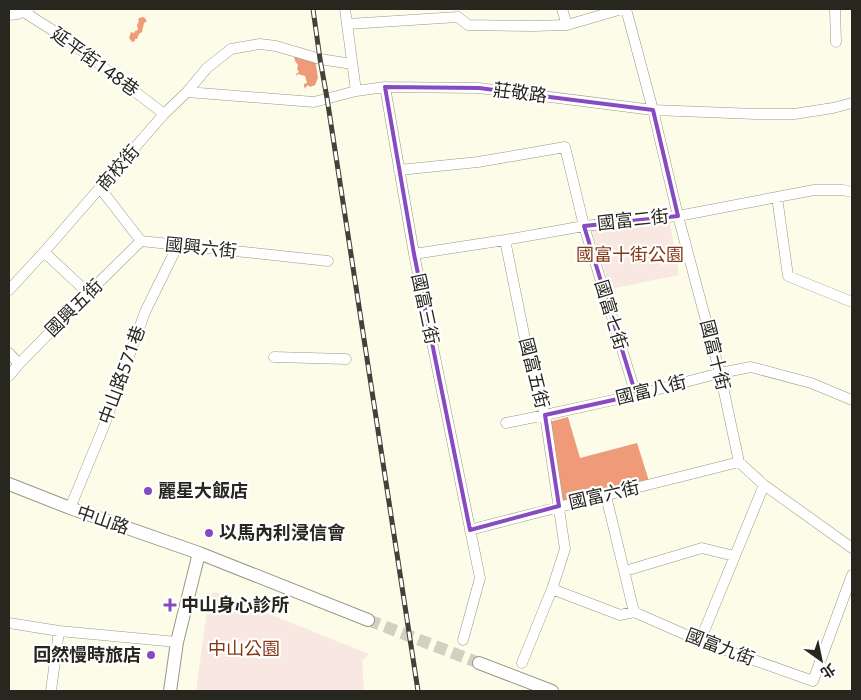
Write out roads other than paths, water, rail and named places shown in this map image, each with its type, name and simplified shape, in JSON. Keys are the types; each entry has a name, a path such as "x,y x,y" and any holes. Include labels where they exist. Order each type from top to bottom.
{"street":[{"path":"345,9 356,91"},
{"path":"562,9 567,25"},
{"path":"348,24 458,17 468,25 567,25 622,9"},
{"name":"國富十街","path":"626,9 654,110 678,216 720,373 739,462"},
{"path":"835,9 836,42"},
{"path":"9,15 27,10"},
{"name":"延平街148巷","path":"27,10 164,114"},
{"name":"商校街","path":"9,290 164,114 187,92 207,68 230,49 260,44 352,64"},
{"name":"莊敬路","path":"187,92 314,102 356,91 385,87 479,88 654,110 756,114 794,114 833,108 852,102"},
{"name":"國富三街","path":"385,87 414,254 480,578 463,640"},
{"name":"國富七街","path":"400,170 478,162 565,147 584,226 636,395"},
{"name":"國興六街","path":"100,188 141,241 328,260"},
{"name":"國富二街","path":"414,254 584,226 678,216 814,190 843,190 852,192"},
{"path":"777,197 788,276 852,302"},
{"name":"國富五街","path":"505,240 530,364 545,416 565,550 552,589 522,663"},
{"name":"國興五街","path":"9,376 88,293 141,241"},
{"name":"中山路571巷","path":"70,508 104,426 145,312 178,245"},
{"path":"44,252 88,293"},
{"path":"9,353 19,364"},
{"path":"274,357 346,360"},
{"name":"國富八街","path":"506,423 545,416 751,367 811,383 852,400"},
{"path":"739,462 764,485 852,548"},
{"name":"國富六街","path":"470,530 739,462"},
{"name":"中山路","path":"9,484 70,508 199,553 368,620"},
{"path":"700,641 764,485"},
{"path":"606,496 634,612"},
{"path":"624,571 702,548 734,556"},
{"path":"170,691 177,642 199,553"},
{"name":"國富九街","path":"552,589 620,615 634,612 700,641 813,681 852,574"},
{"path":"9,623 59,631 177,642"},
{"path":"51,691 59,631"},
{"path":"479,663 552,691"}],"tunnel":[{"path":"368,620 479,663"}],"railway":[{"path":"313,9 418,691"}],"place":[{"name":"麗星大飯店","path":"148,491"},
{"name":"以馬內利浸信會","path":"209,533"},
{"name":"中山身心診所","path":"170,605"},
{"name":"回然慢時旅店","path":"151,655"}],"park label":[{"name":"國富十街公園","path":"630,255"},
{"name":"中山公園","path":"244,649"}]}
